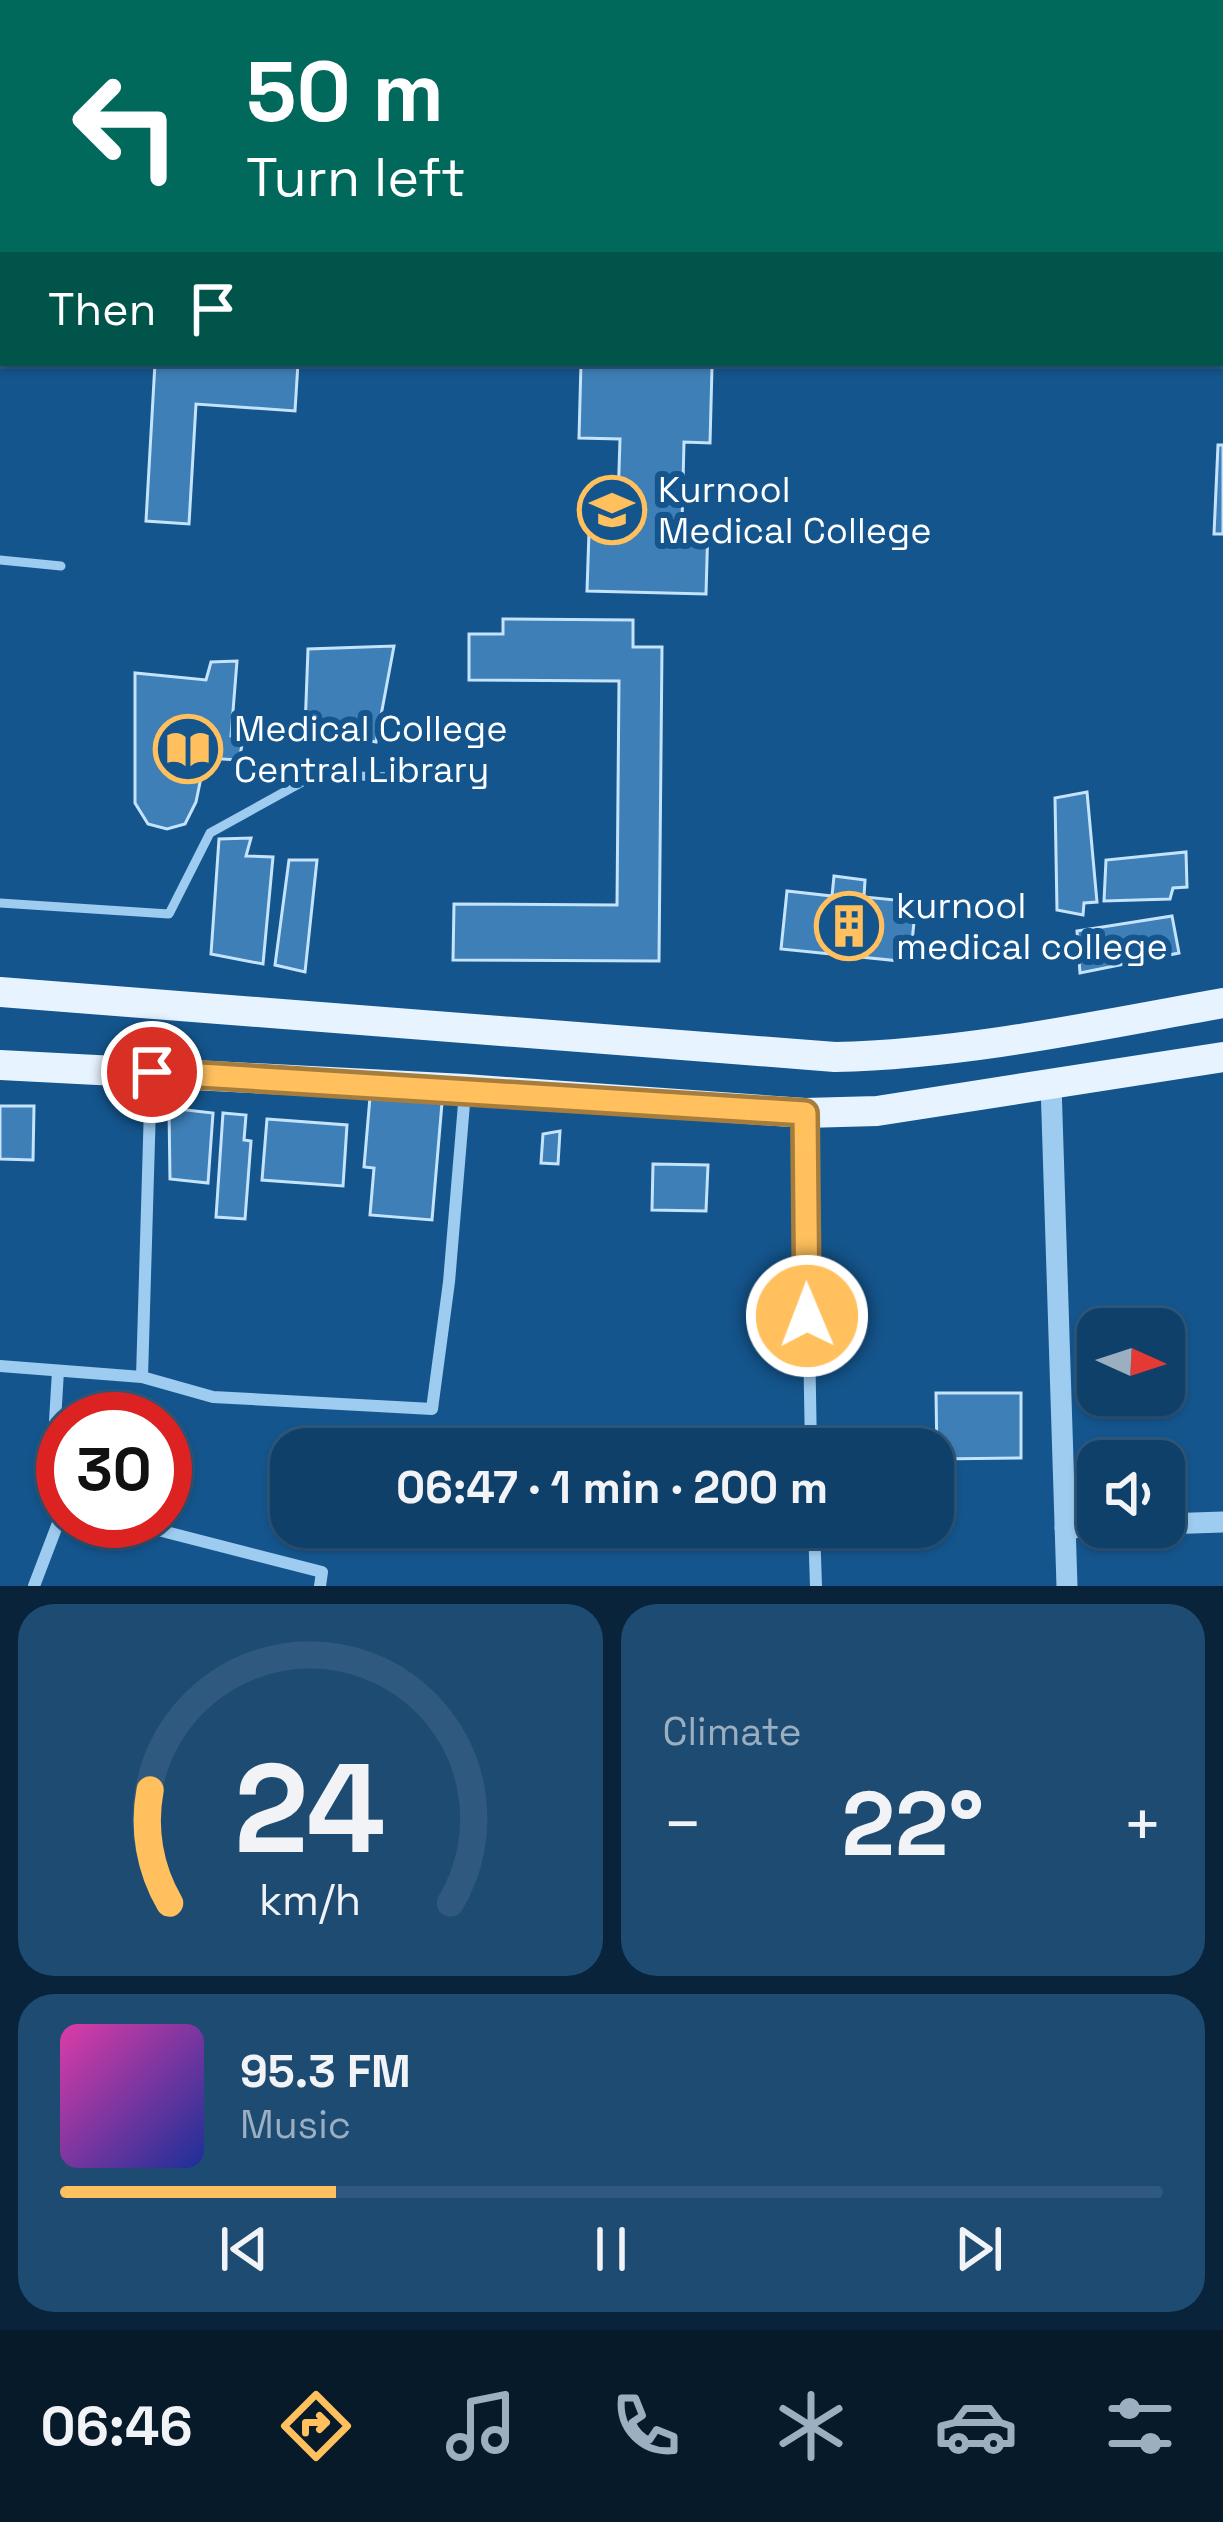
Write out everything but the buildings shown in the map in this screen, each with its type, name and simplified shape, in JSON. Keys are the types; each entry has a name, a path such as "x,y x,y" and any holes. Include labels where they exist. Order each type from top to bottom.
{"main road":[{"path":"0,992 835,1057 882,1056 1044,1035 1223,1003"},
{"path":"1044,1035 1051,1084"},
{"path":"0,1065 465,1089 805,1113 878,1111 1223,1057"}],"street":[{"path":"142,1377 152,1072"},
{"path":"1051,1084 1067,1586"},
{"path":"0,1366 142,1377 213,1396 432,1409 449,1282 465,1089"},
{"path":"805,1113 811,1428"},
{"path":"57,1392 58,1371"},
{"path":"1185,1523 1223,1522"},
{"path":"1065,1528 1077,1528"},
{"path":"192,1539 322,1572 320,1586"},
{"path":"34,1586 48,1548"},
{"path":"815,1548 816,1586"}],"lane":[{"path":"0,560 61,566"},
{"path":"0,903 169,914 210,833 315,775 436,778"}],"place":[{"name":"Kurnool Medical College","path":"612,510"},
{"name":"Medical College Central Library","path":"188,749"},
{"name":"kurnool medical college","path":"849,926"}],"route":[{"path":"152,1072 805,1113 807,1316"}]}
